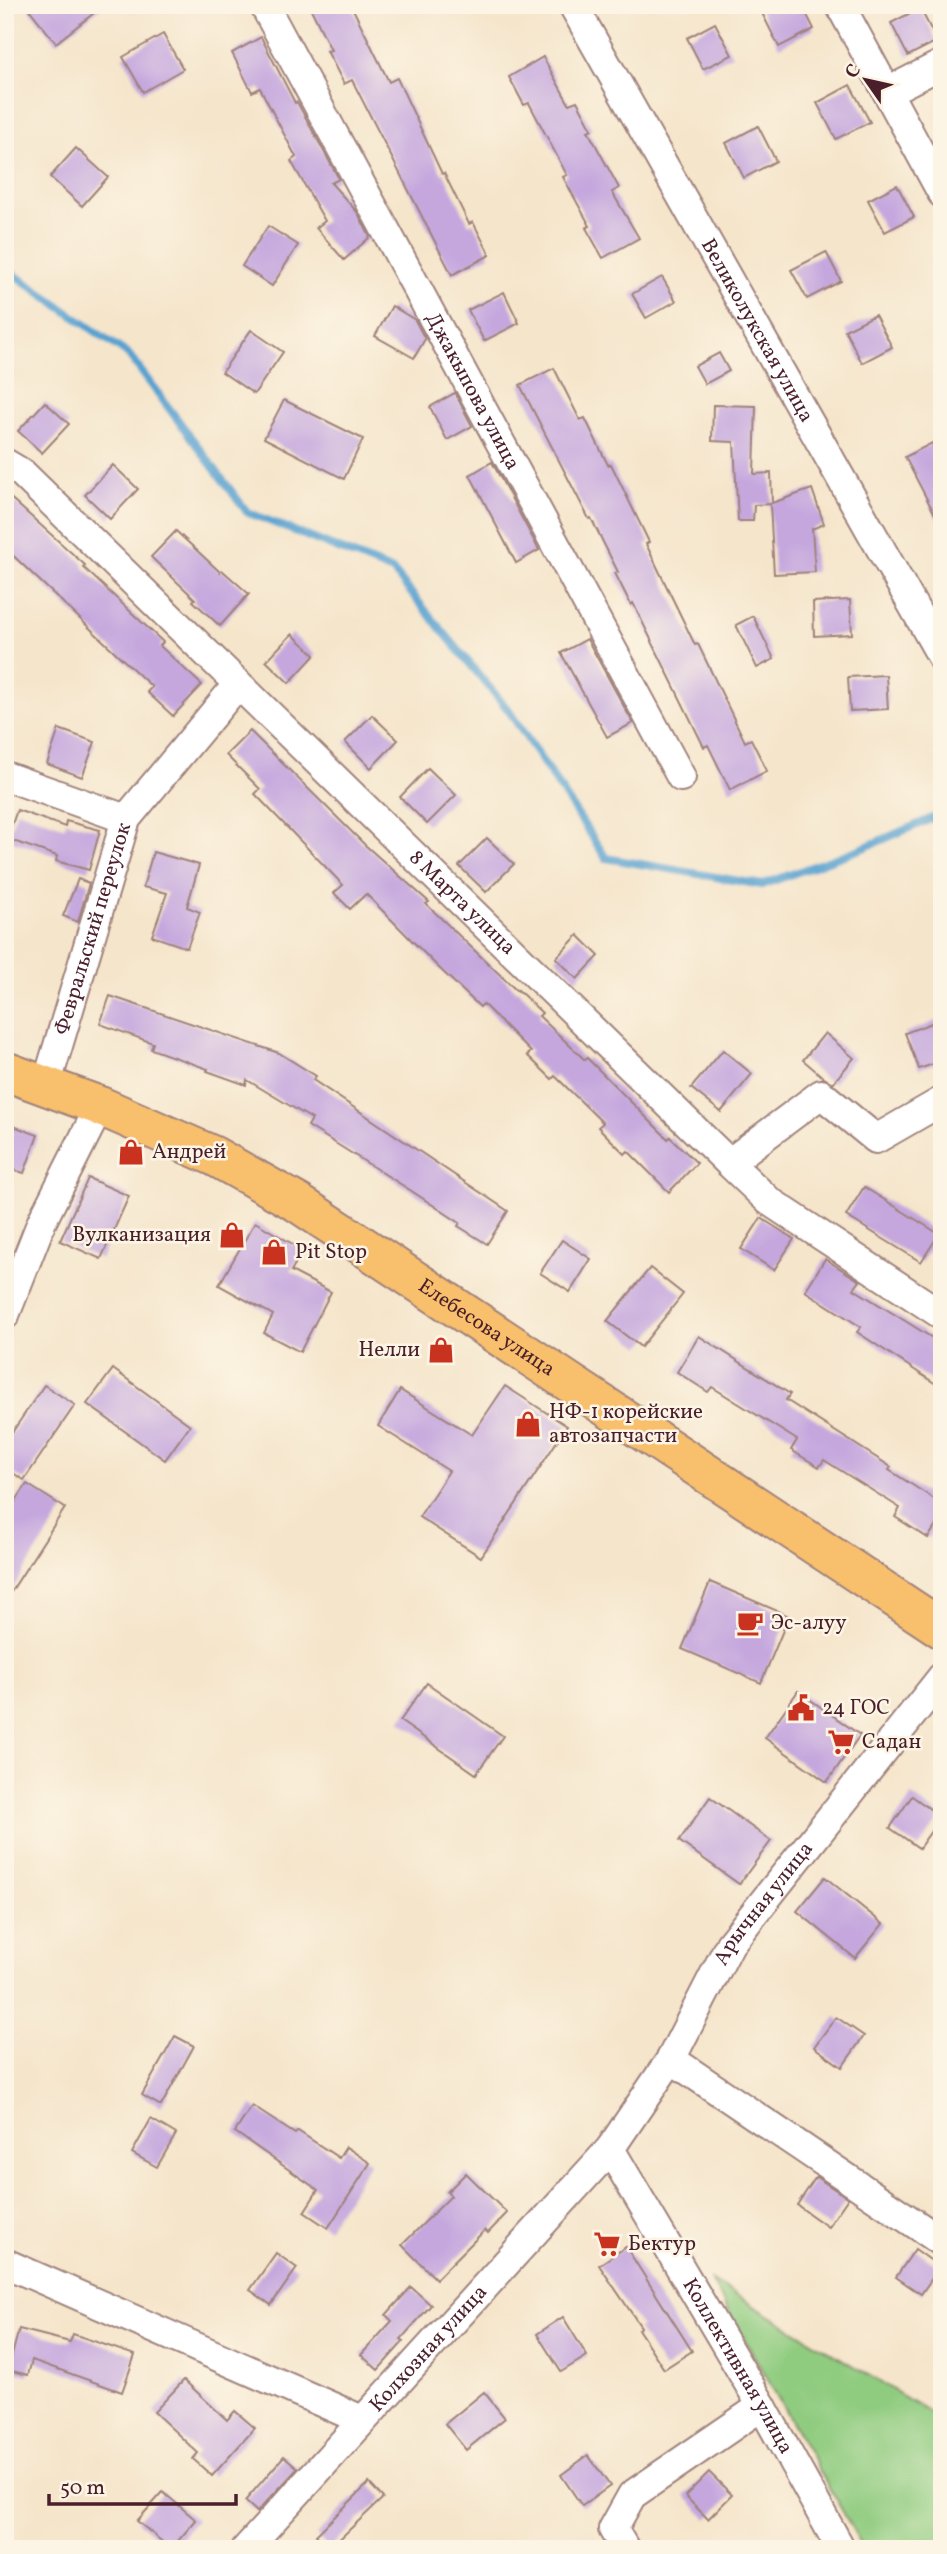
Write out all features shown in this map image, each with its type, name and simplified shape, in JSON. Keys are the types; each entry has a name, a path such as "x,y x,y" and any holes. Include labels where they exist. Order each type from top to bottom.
{"main road":[{"name":"Елебесова улица","path":"5,1071 100,1106 214,1156 298,1203 942,1629"}],"street":[{"name":"Джакыпова улица","path":"264,5 681,777"},
{"name":"Великолукская улица","path":"573,5 942,657"},
{"path":"840,5 942,193"},
{"path":"887,92 942,64"},
{"name":"8 Марта улица","path":"5,463 22,473 769,1201 942,1315"},
{"name":"Февральский переулок","path":"46,1086 126,819 238,684"},
{"path":"5,776 126,819"},
{"path":"729,1163 821,1094 876,1139 942,1101"},
{"path":"5,1315 42,1221 100,1106"},
{"name":"Арычная улица","path":"610,2149 671,2059 730,1944 942,1676"},
{"path":"671,2059 942,2242"},
{"name":"Коллективная улица","path":"610,2149 762,2406 841,2549"},
{"name":"Колхозная улица","path":"246,2549 610,2149"},
{"path":"5,2263 362,2420"},
{"path":"625,2549 613,2529 632,2495 762,2406"}],"green space":[{"path":"711,2280 942,2422 942,2549 864,2549"}],"building":[{"path":"26,5 104,5 56,43"},
{"path":"309,5 351,5 389,82 397,78 442,174 444,173 469,224 473,222 490,255 452,275 352,80 344,84 327,51 331,50"},
{"path":"758,5 802,5 814,29 779,47"},
{"path":"920,8 937,41 908,56 891,23"},
{"path":"715,23 732,55 703,69 687,38"},
{"path":"163,34 183,69 143,92 123,57"},
{"path":"261,37 339,179 331,183 358,213 370,237 344,260 316,228 325,221 291,161 296,157 260,88 252,92 232,53"},
{"path":"543,57 569,104 577,101 592,129 588,131 619,188 612,192 639,238 603,258 586,228 590,226 563,177 567,175 529,103 524,105 509,77"},
{"path":"850,85 870,122 836,139 817,103"},
{"path":"758,126 776,161 744,178 726,143"},
{"path":"76,148 108,177 82,206 50,177"},
{"path":"897,185 914,217 885,232 868,200"},
{"path":"268,226 298,245 272,286 242,266"},
{"path":"826,252 841,281 807,299 791,270"},
{"path":"662,277 676,301 646,318 632,294"},
{"path":"504,292 519,323 484,341 468,310"},
{"path":"392,306 415,320 425,339 414,358 375,336"},
{"path":"875,315 892,347 862,363 845,330"},
{"path":"251,330 283,352 254,394 222,372"},
{"path":"719,353 729,371 705,384 695,366"},
{"path":"554,368 580,420 585,418 608,465 611,464 649,542 646,544 745,742 751,739 767,771 730,790 708,745 704,747 633,603 631,605 615,573 618,572 591,518 589,519 520,385"},
{"path":"455,393 472,426 447,440 430,407"},
{"path":"284,400 363,439 344,479 264,438"},
{"path":"45,402 69,424 42,453 18,431"},
{"path":"713,405 756,406 754,474 771,473 772,503 812,489 824,524 812,529 815,572 774,574 770,504 754,505 753,521 738,521 734,442 712,441"},
{"path":"932,443 942,462 942,528 905,457"},
{"path":"492,462 539,550 516,563 470,475"},
{"path":"113,465 138,489 110,519 85,495"},
{"path":"5,493 85,565 83,567 163,642 160,646 202,685 173,716 147,692 152,687 5,548"},
{"path":"176,531 220,572 222,570 249,594 220,626 151,557"},
{"path":"850,600 852,634 814,636 813,602"},
{"path":"753,616 774,659 757,668 736,625"},
{"path":"292,634 315,655 289,683 266,661"},
{"path":"587,639 633,723 607,737 561,653"},
{"path":"886,675 888,709 850,711 848,677"},
{"path":"372,715 398,740 371,768 345,742"},
{"path":"59,729 95,742 82,777 47,764"},
{"path":"250,731 365,845 429,902 426,904 542,1013 539,1016 585,1060 587,1058 668,1139 670,1137 697,1163 669,1192 628,1151 625,1154 598,1127 603,1123 555,1076 552,1079 527,1055 531,1052 483,1004 480,1007 438,967 366,894 350,909 334,893 343,885 255,794 260,789 226,755"},
{"path":"428,768 456,795 427,824 400,797"},
{"path":"17,810 65,827 66,821 100,830 89,870 56,861 57,856 7,839"},
{"path":"487,838 514,864 486,892 459,866"},
{"path":"153,852 199,865 187,907 200,912 187,948 152,936 167,893 143,887"},
{"path":"78,879 89,883 78,922 63,916"},
{"path":"578,935 599,956 577,979 556,958"},
{"path":"110,996 279,1053 316,1076 313,1080 508,1211 487,1244 410,1190 308,1126 312,1119 247,1080 246,1085 207,1071 208,1069 151,1049 153,1043 100,1024"},
{"path":"942,1019 942,1061 919,1069 905,1033"},
{"path":"825,1033 854,1058 833,1083 803,1060"},
{"path":"723,1050 752,1074 721,1112 691,1088"},
{"path":"5,1123 38,1135 24,1173 5,1167"},
{"path":"88,1178 129,1196 101,1259 60,1241"},
{"path":"864,1187 939,1234 921,1262 846,1216"},
{"path":"761,1218 794,1239 774,1270 741,1249"},
{"path":"255,1222 303,1250 291,1271 331,1292 300,1352 264,1333 273,1315 219,1285"},
{"path":"562,1240 591,1259 570,1292 540,1273"},
{"path":"825,1259 860,1281 854,1289 942,1344 942,1388 857,1332 861,1327 805,1291"},
{"path":"650,1268 683,1294 641,1347 607,1321"},
{"path":"699,1336 790,1394 786,1400 891,1467 889,1470 942,1504 942,1516 928,1538 895,1517 900,1508 824,1460 819,1467 791,1450 797,1440 712,1387 708,1392 677,1372"},
{"path":"113,1369 190,1425 165,1460 87,1404"},
{"path":"44,1385 75,1405 24,1480 5,1468 5,1443"},
{"path":"505,1386 567,1426 481,1557 419,1517 449,1471 378,1426 400,1390 472,1435"},
{"path":"27,1484 65,1508 5,1601 5,1517"},
{"path":"710,1582 789,1616 761,1683 682,1649"},
{"path":"427,1683 503,1736 476,1774 400,1721"},
{"path":"798,1691 860,1735 827,1782 765,1738"},
{"path":"912,1796 941,1817 919,1848 890,1828"},
{"path":"710,1797 771,1841 739,1884 679,1841"},
{"path":"825,1877 883,1924 855,1958 797,1911"},
{"path":"836,2017 864,2036 842,2067 814,2047"},
{"path":"175,2036 194,2046 161,2106 142,2095"},
{"path":"252,2106 295,2134 298,2131 339,2158 346,2147 370,2163 328,2228 304,2212 318,2190 235,2132"},
{"path":"151,2119 176,2134 157,2167 132,2153"},
{"path":"466,2173 507,2213 488,2233 485,2230 436,2279 402,2245 451,2196 447,2192"},
{"path":"816,2177 848,2198 828,2227 797,2205"},
{"path":"626,2247 692,2351 664,2369 638,2329 641,2327 599,2265"},
{"path":"915,2249 940,2267 921,2294 896,2277"},
{"path":"276,2253 297,2268 271,2305 250,2290"},
{"path":"411,2287 431,2305 378,2370 361,2355 392,2321 386,2315"},
{"path":"563,2317 587,2356 561,2372 537,2334"},
{"path":"19,2329 70,2342 73,2334 135,2355 122,2392 32,2360 28,2375 8,2370"},
{"path":"184,2380 227,2420 235,2411 255,2428 212,2476 193,2459 198,2453 154,2412"},
{"path":"484,2392 505,2418 466,2450 445,2424"},
{"path":"588,2455 610,2486 582,2506 561,2475"},
{"path":"284,2456 298,2468 257,2512 245,2501"},
{"path":"709,2472 732,2495 708,2519 685,2496"},
{"path":"369,2483 383,2498 329,2549 316,2535"},
{"path":"163,2492 196,2520 171,2549 137,2521"}],"waterway":[{"path":"5,268 129,355 247,512 393,571 509,711 606,858 762,885 863,848 942,814"}],"place":[{"name":"Андрей","path":"131,1152"},
{"name":"Вулканизация","path":"232,1235"},
{"name":"Pit Stop","path":"274,1252"},
{"name":"Нелли","path":"441,1350"},
{"name":"НФ-1 корейские автозапчасти","path":"528,1424"},
{"name":"Эс-алуу","path":"750,1623"},
{"name":"24 ГОС","path":"801,1708"},
{"name":"Садан","path":"841,1742"},
{"name":"Бектур","path":"607,2244"}]}
